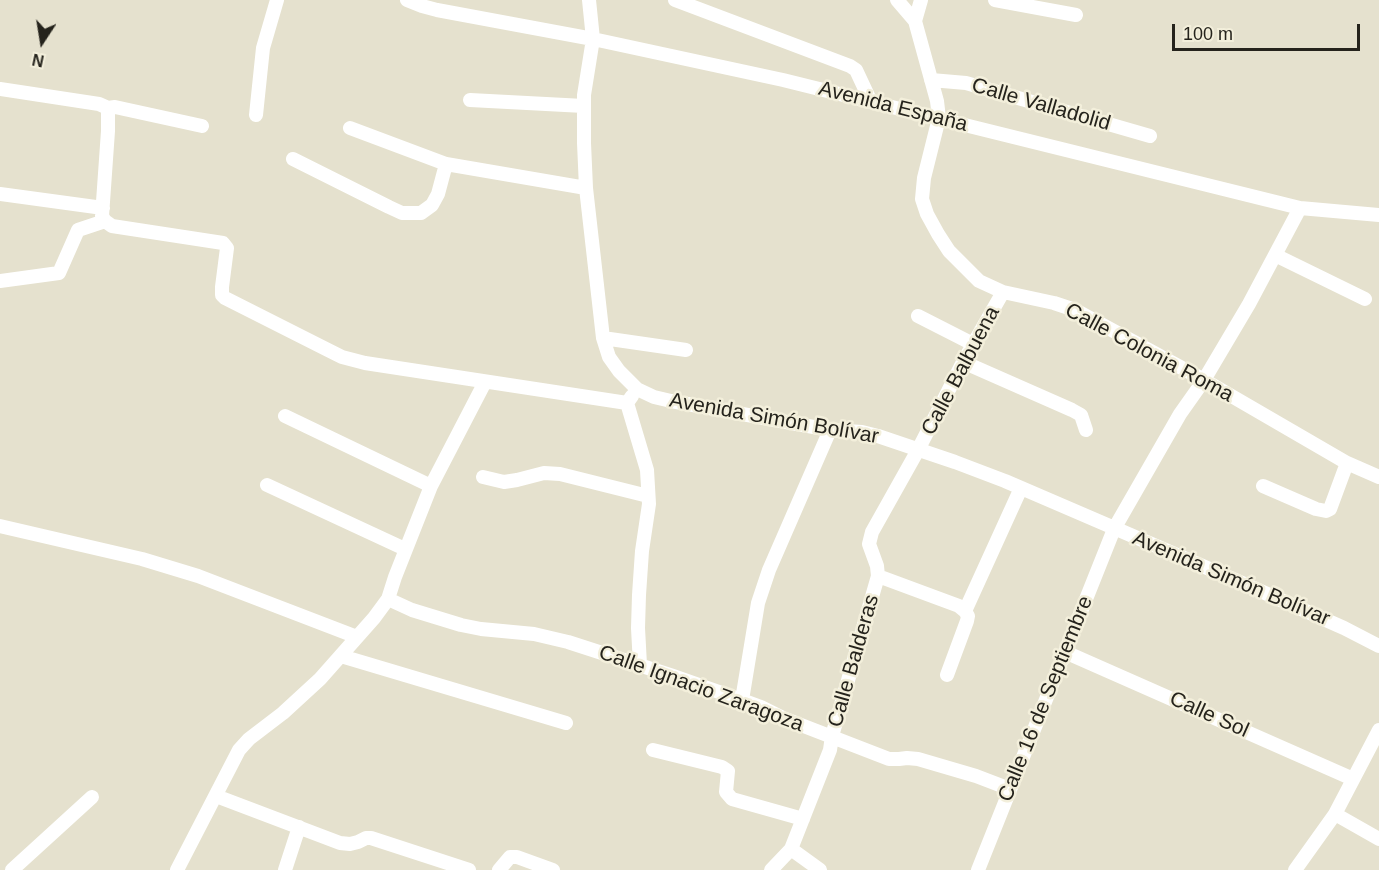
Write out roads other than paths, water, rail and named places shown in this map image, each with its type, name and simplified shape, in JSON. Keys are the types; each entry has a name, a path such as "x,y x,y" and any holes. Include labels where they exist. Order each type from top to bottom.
{"street":[{"path":"256,115 262,48 276,0"},
{"name":"Avenida España","path":"407,0 437,10 593,39 783,80 1300,208 1379,215"},
{"name":"Avenida Simón Bolívar","path":"589,0 593,39 584,106 586,188 603,338 609,357 637,389 671,401 830,430 862,432 955,462 1256,589 1379,646"},
{"path":"675,0 850,66 856,70 871,102"},
{"path":"897,0 915,21 937,101 939,118"},
{"path":"915,21 921,0"},
{"path":"995,0 1076,15"},
{"name":"Calle Valladolid","path":"931,80 966,83 1150,136"},
{"path":"0,89 99,104 108,108 115,107 202,126"},
{"path":"470,100 584,106"},
{"path":"108,108 104,215 112,226 223,243 227,248 222,287 222,295 225,298 342,357 365,363 627,403"},
{"name":"Calle Colonia Roma","path":"939,118 924,178 922,200 927,214 949,251 979,281 1003,292 1075,310 1204,380 1347,463 1379,477"},
{"path":"350,128 446,164 586,188"},
{"path":"293,159 402,213 421,213 432,205 438,194 446,164"},
{"path":"0,194 104,215"},
{"name":"Calle 16 de Septiembre","path":"978,870 1114,529 1180,414 1204,380 1249,304 1300,208"},
{"path":"0,281 59,273 78,230 104,215"},
{"path":"1275,255 1365,299"},
{"name":"Calle Balbuena","path":"918,450 963,362 1003,292"},
{"path":"918,316 973,344"},
{"path":"603,338 686,350"},
{"path":"963,362 1072,410 1081,415 1086,430"},
{"path":"177,870 240,750 249,739 283,713 320,679 388,599 405,549 431,486 485,382"},
{"path":"627,403 637,389"},
{"path":"627,403 647,470 649,504 642,551 639,595 640,665"},
{"path":"285,416 431,486"},
{"path":"742,700 758,603 769,570 830,430"},
{"name":"Calle Balderas","path":"771,870 791,849 830,750 878,576 869,544 872,532 918,450"},
{"path":"1263,486 1316,509 1326,511 1330,509 1347,463"},
{"path":"483,477 504,482 544,473 560,474 648,496"},
{"path":"267,485 405,549"},
{"path":"965,611 1021,488"},
{"path":"0,526 142,559 198,576 357,637"},
{"path":"878,576 959,606 965,611 968,616 967,621 947,675"},
{"name":"Calle Ignacio Zaragoza","path":"388,599 412,610 462,625 534,634 568,642 742,700 889,759 918,759 976,776 1010,789"},
{"name":"Calle Sol","path":"1065,652 1353,778"},
{"path":"341,656 566,723"},
{"path":"1295,870 1335,814 1379,730"},
{"path":"653,750 722,767 728,771 726,792 732,799 803,819"},
{"path":"216,796 339,843 350,844 371,838 469,870"},
{"path":"12,870 92,797"},
{"path":"1335,814 1379,839"},
{"path":"285,870 299,827"},
{"path":"791,849 820,870"},
{"path":"499,870 510,857 517,857 553,870"}]}
